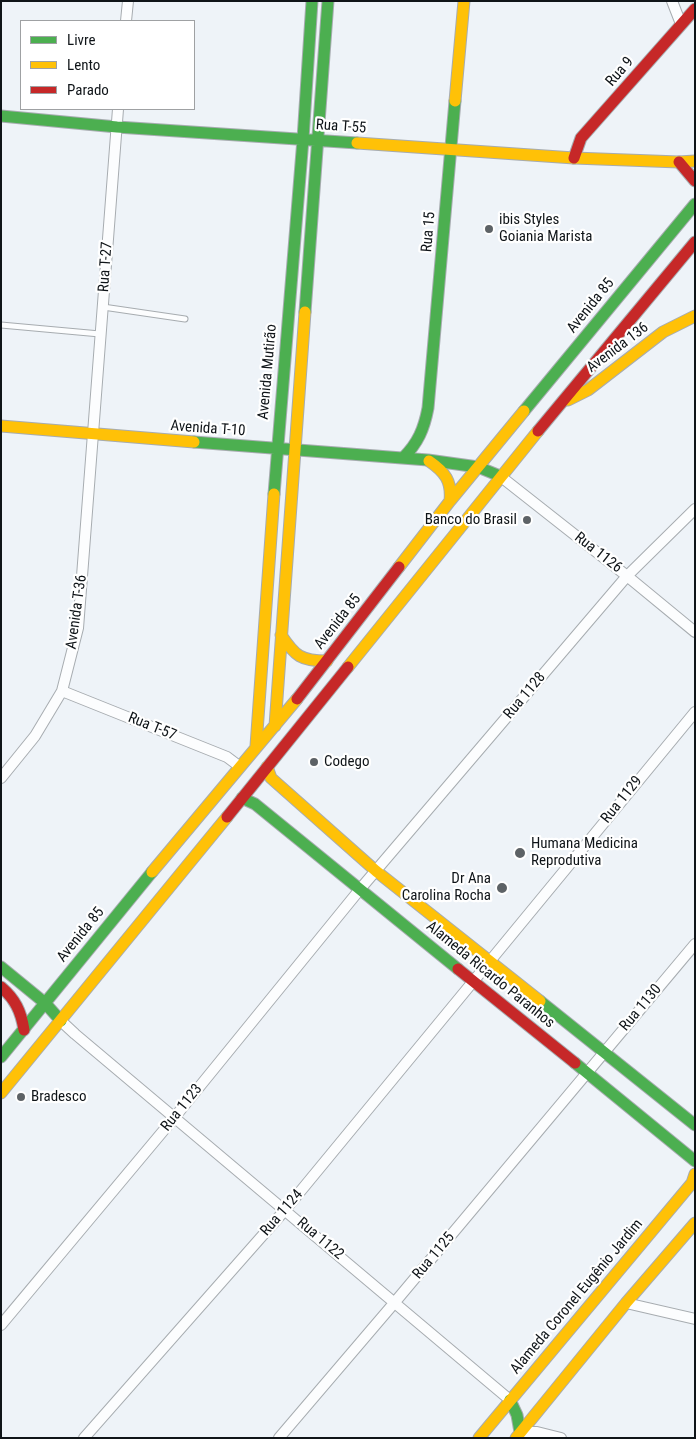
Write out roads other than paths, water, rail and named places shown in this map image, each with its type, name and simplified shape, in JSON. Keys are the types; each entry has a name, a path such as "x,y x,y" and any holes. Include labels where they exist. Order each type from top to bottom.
{"main road":[{"name":"Avenida Mutirão","path":"256,746 312,1"},
{"path":"94,981 93,961 273,739 328,1"},
{"name":"Rua 15","path":"403,458 415,447 424,430 428,408 464,1"},
{"name":"Rua 9","path":"574,158 581,138 695,9"},
{"name":"Rua T-55","path":"1,116 117,127 574,158 695,161"},
{"path":"678,162 695,180"},
{"name":"Avenida 85","path":"1,1057 327,661 450,501 695,204"},
{"path":"1,1093 268,767 500,476 695,240 672,231"},
{"name":"Avenida 136","path":"560,405 588,390 664,332 695,316"},
{"name":"Avenida T-10","path":"1,426 94,430 277,449 428,460 478,467 500,476"},
{"path":"428,460 444,471 448,478 452,492 450,501"},
{"path":"282,635 294,654 302,659 327,661"},
{"name":"Alameda Ricardo Paranhos","path":"268,767 271,778 376,871 695,1125"},
{"name":"Alameda Ricardo Paranhos","path":"242,798 255,804 361,888 695,1160"},
{"path":"1,967 45,1004 61,1021"},
{"path":"1,987 18,1004 24,1030 61,1021"},
{"name":"Alameda Coronel Eugênio Jardim","path":"479,1438 692,1183 695,1174"},
{"path":"518,1435 626,1303 695,1223"},
{"path":"510,1400 516,1415 518,1435"}],"street":[{"path":"126,20 128,1"},
{"path":"672,1 681,24"},
{"name":"Rua T-27","path":"94,430 118,110"},
{"name":"Avenida T-36","path":"1,778 35,736 62,691 78,628 94,430"},
{"name":"Rua 1126","path":"500,476 695,632"},
{"name":"Rua 1128","path":"361,888 627,576 695,509"},
{"name":"Rua T-57","path":"62,691 227,757 239,766"},
{"name":"Rua 1129","path":"473,981 695,712"},
{"name":"Rua 1123","path":"1,1325 174,1118 361,888"},
{"name":"Rua 1130","path":"587,1073 695,944"},
{"name":"Rua 1124","path":"84,1438 285,1210 473,981"},
{"name":"Rua 1122","path":"61,1021 74,1034 510,1400"},
{"name":"Rua 1125","path":"279,1438 587,1073"},
{"path":"626,1303 695,1319"},
{"path":"518,1435 537,1432 561,1438"}],"lane":[{"path":"103,307 185,319"},
{"path":"1,325 101,334"}],"place":[{"name":"ibis Styles Goiania Marista","path":"489,229"},
{"name":"Banco do Brasil","path":"527,520"},
{"name":"Codego","path":"314,762"},
{"name":"Humana Medicina Reprodutiva","path":"520,853"},
{"name":"Dr Ana Carolina Rocha","path":"502,888"},
{"name":"Bradesco","path":"21,1097"}]}
